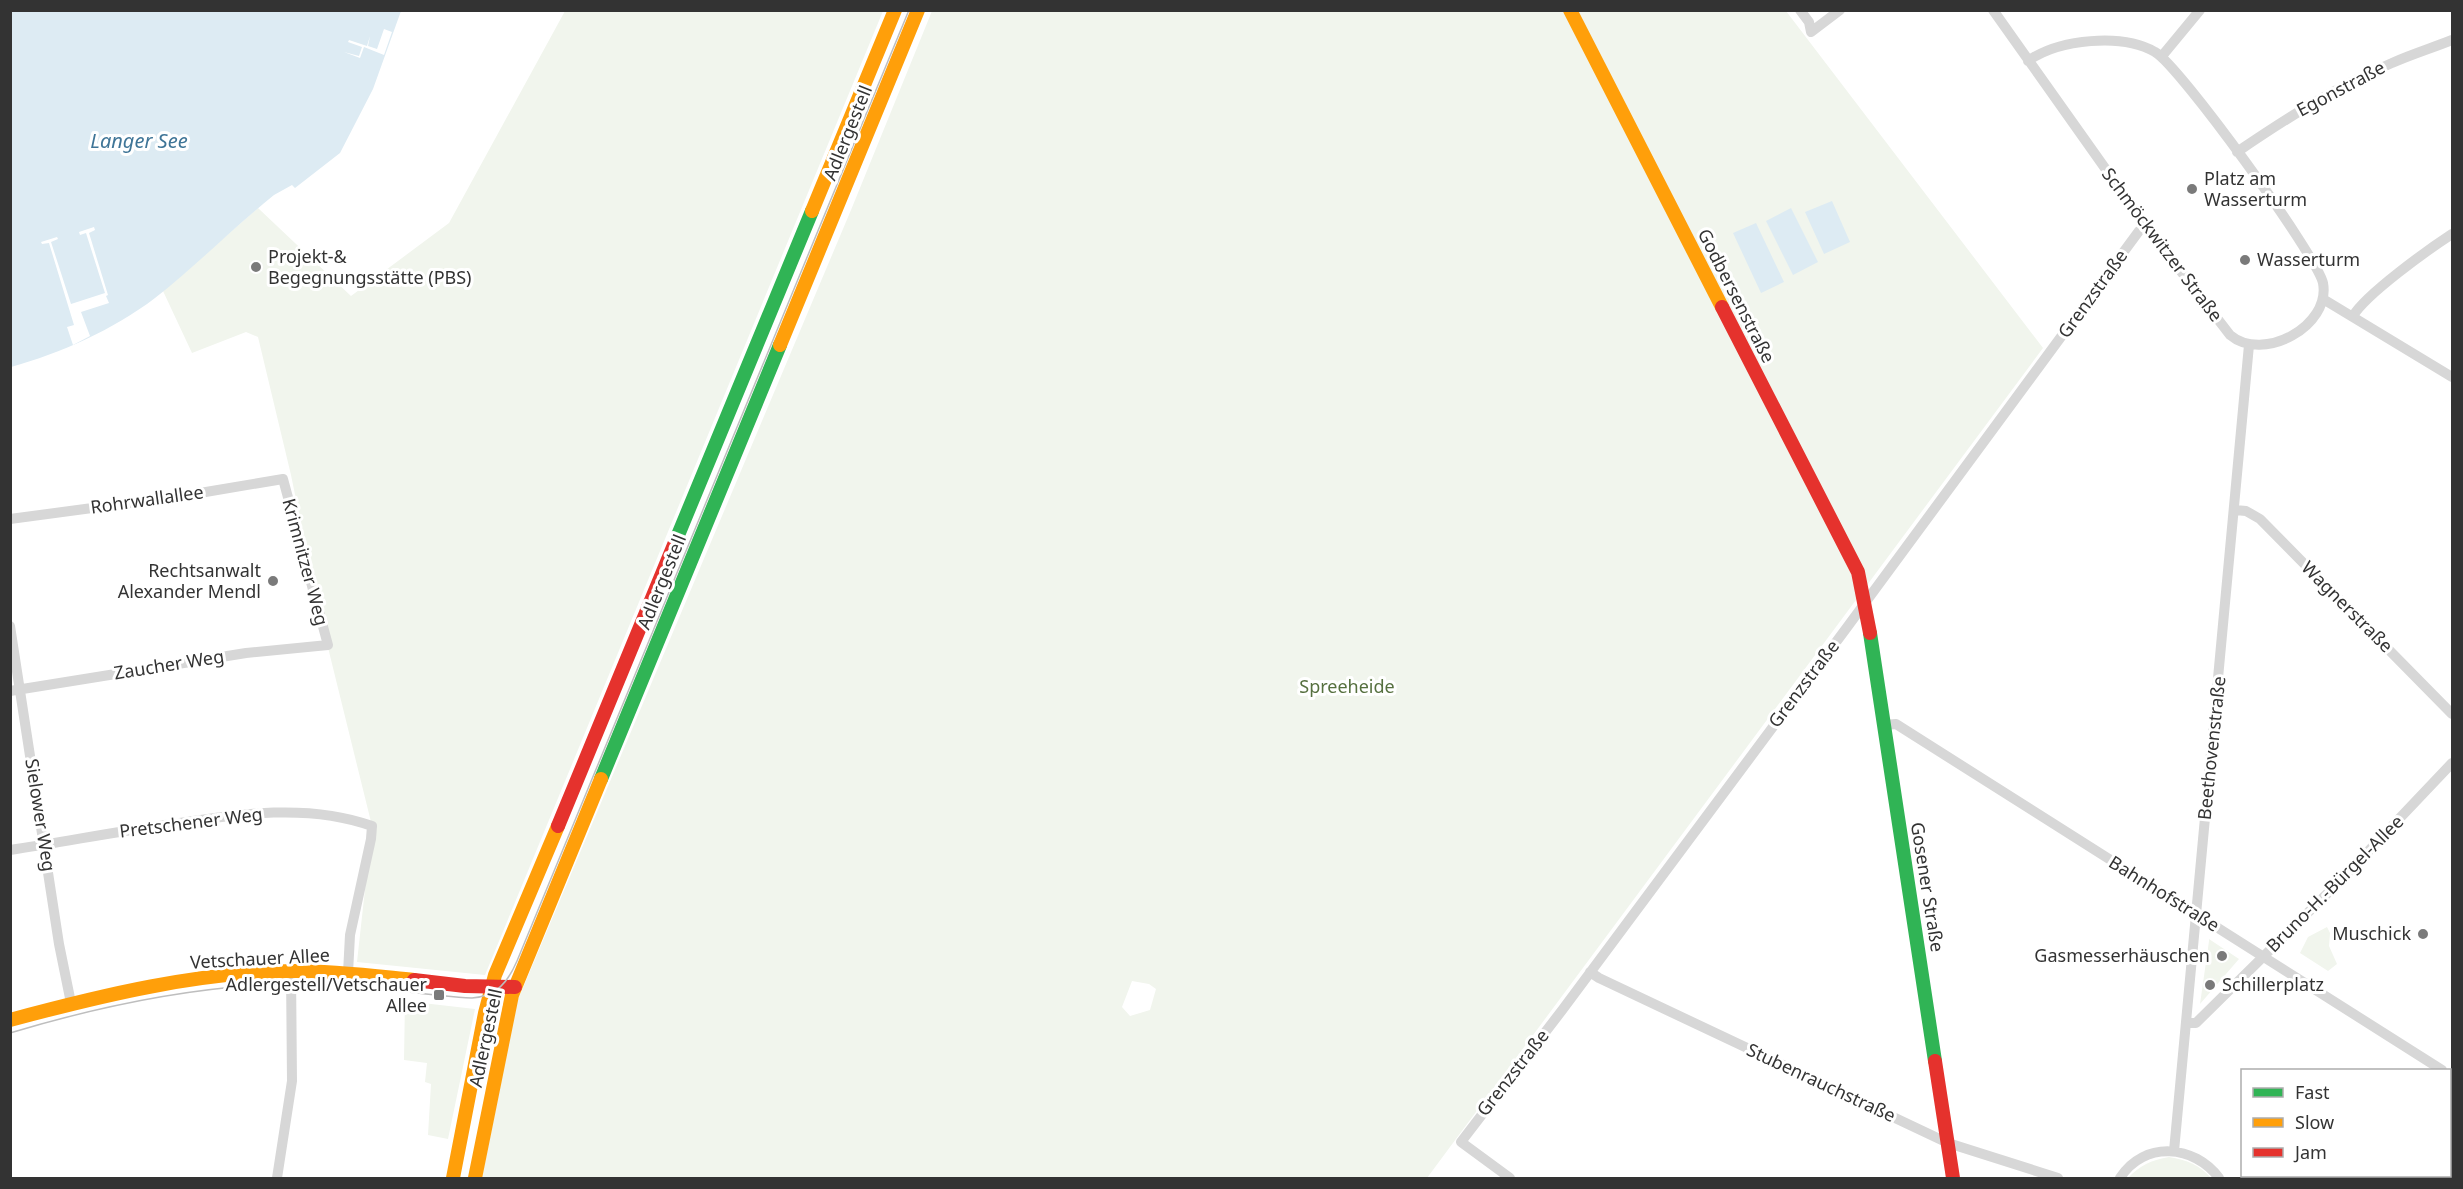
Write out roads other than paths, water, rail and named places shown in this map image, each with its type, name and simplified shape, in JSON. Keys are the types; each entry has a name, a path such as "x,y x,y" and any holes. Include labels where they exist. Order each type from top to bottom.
{"main road":[{"name":"Adlergestell","path":"453,1179 491,986 895,10"},
{"name":"Adlergestell","path":"475,1179 505,1018 515,987 918,10"},
{"name":"Godbersenstraße","path":"1570,10 1853,561 1865,601"},
{"name":"Gosener Straße","path":"1865,601 1953,1179"},
{"name":"Vetschauer Allee","path":"10,1020 71,1003 139,988 201,978 291,972 348,973 464,986 515,987"}],"street":[{"path":"1800,10 1809,22 1811,32 1840,10"},
{"name":"Schmöckwitzer Straße","path":"1993,10 2146,225 2225,328 2237,340 2249,345"},
{"path":"2162,56 2200,10"},
{"path":"2028,61 2035,56 2072,44 2107,39 2133,44 2162,56 2237,152 2307,251 2321,275 2323,299 2319,312 2301,329 2277,342 2249,345"},
{"name":"Egonstraße","path":"2237,152 2291,116 2353,81 2452,40"},
{"name":"Grenzstraße","path":"1510,1179 1461,1142 1590,972 2139,231 2146,225"},
{"path":"2353,316 2358,308 2379,290 2452,234"},
{"path":"2323,299 2452,377"},
{"name":"Beethovenstraße","path":"2174,1151 2249,345"},
{"name":"Rohrwallallee","path":"10,519 182,496 283,479"},
{"name":"Krimnitzer Weg","path":"283,479 328,645"},
{"name":"Wagnerstraße","path":"2235,510 2246,511 2260,519 2452,714"},
{"name":"Sielower Weg","path":"10,626 15,690 71,1003"},
{"name":"Zaucher Weg","path":"15,690 246,653 328,645"},
{"name":"Bahnhofstraße","path":"1884,725 1896,724 2439,1069"},
{"name":"Bruno-H.-Bürgel-Allee","path":"2187,1023 2196,1023 2342,879 2452,763"},
{"name":"Pretschener Weg","path":"10,850 218,816 255,813 325,816 372,826 372,839 350,935 348,973"},
{"path":"277,1179 292,1081 291,972"},
{"name":"Stubenrauchstraße","path":"1590,972 1948,1143 2058,1179"},
{"path":"2120,1179 2139,1160 2150,1154 2174,1151 2201,1160 2219,1179"}],"water":[{"name":"Langer See","path":"10,11 401,11 373,89 340,153 295,188 292,185 274,195 170,286 139,310 86,339 49,355 11,367"},
{"path":"1832,201 1850,242 1824,254 1805,212"},
{"path":"1791,208 1818,262 1793,275 1766,221"},
{"path":"1756,223 1784,282 1761,293 1733,233"}],"tram line":[{"path":"10,1033 128,1003 169,995 250,986 331,984 472,998 481,997 500,987 510,975 517,961 909,10"}],"place":[{"name":"Platz am Wasserturm","path":"2192,189"},
{"name":"Wasserturm","path":"2245,260"},
{"name":"Projekt-& Begegnungsstätte (PBS)","path":"256,267"},
{"name":"Rechtsanwalt Alexander Mendl","path":"273,581"},
{"name":"Muschick","path":"2423,934"},
{"name":"Gasmesserhäuschen","path":"2222,956"},
{"name":"Schillerplatz","path":"2210,985"},
{"name":"Adlergestell/Vetschauer Allee","path":"439,995"}],"park label":[{"name":"Spreeheide","path":"1347,687"}]}
